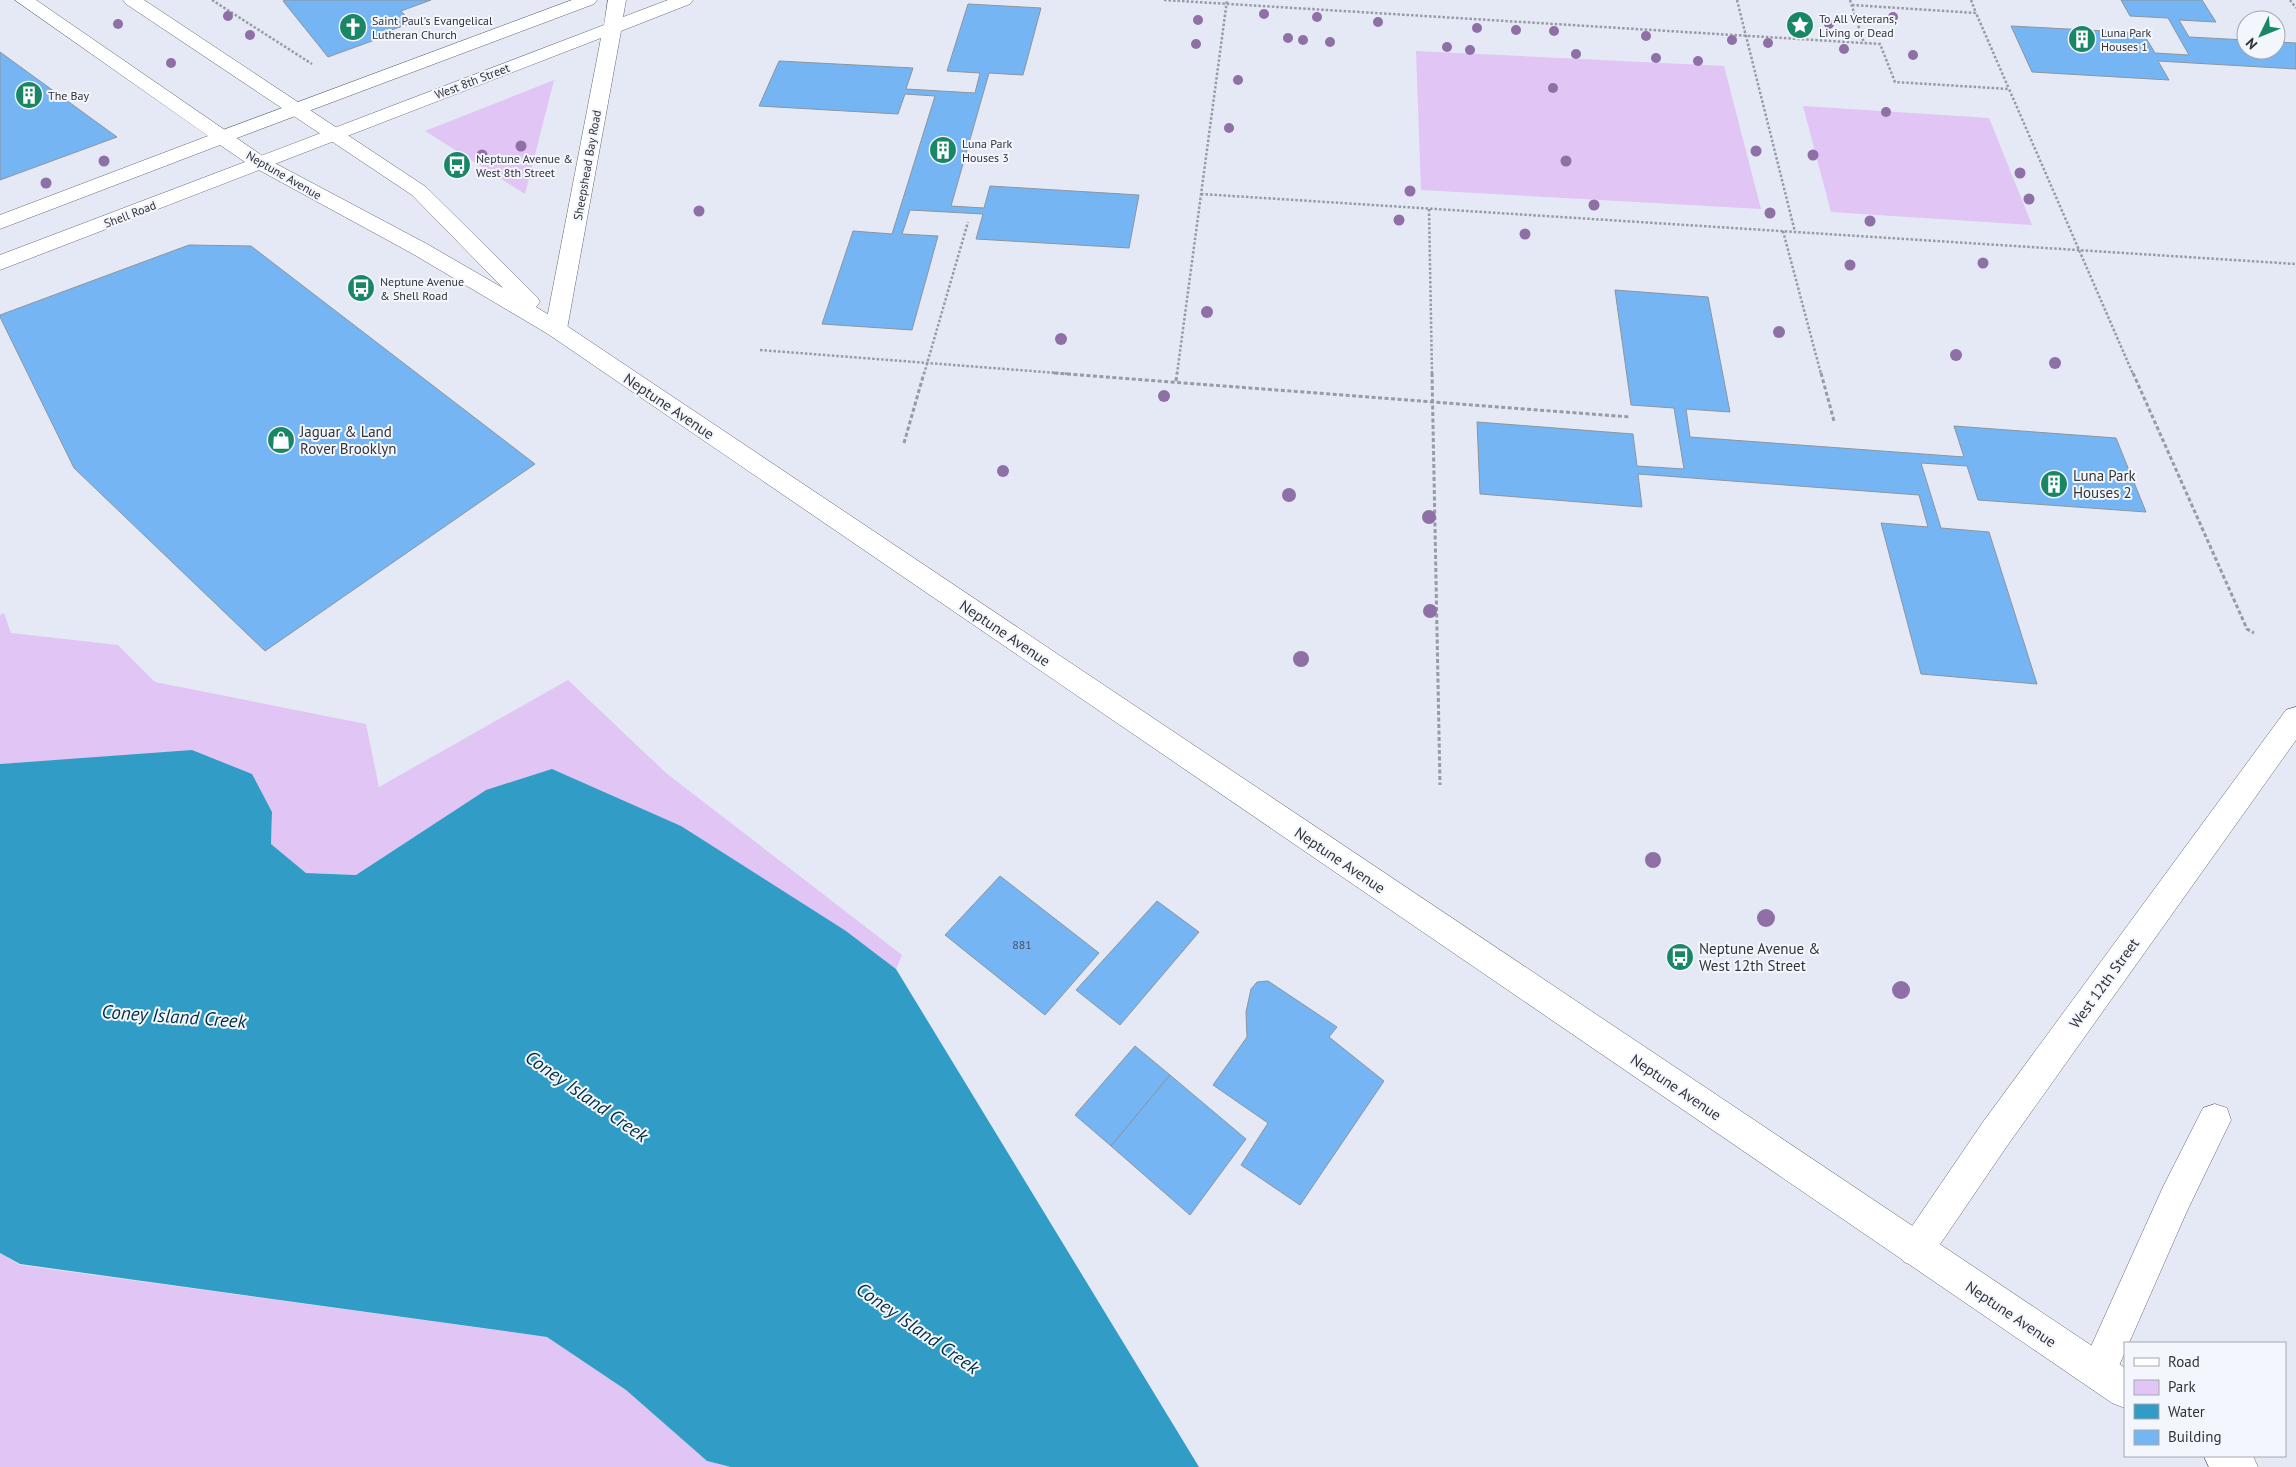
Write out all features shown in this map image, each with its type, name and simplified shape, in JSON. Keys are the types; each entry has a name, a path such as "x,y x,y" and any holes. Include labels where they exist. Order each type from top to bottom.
{"main road":[{"name":"Neptune Avenue","path":"24,0 260,163 420,249 556,329 2111,1381"},
{"name":"Neptune Avenue","path":"132,0 419,191 556,329"},
{"path":"0,222 588,0"},
{"name":"Sheepshead Bay Road","path":"556,329 576,230 617,0"},
{"name":"West 8th Street","path":"260,163 684,0"},
{"name":"Shell Road","path":"0,263 260,163"},
{"name":"West 12th Street","path":"1916,1250 1995,1134 2296,718"},
{"path":"2124,1342 2174,1199 2215,1120"},
{"path":"2111,1381 2124,1343"},
{"path":"2224,1457 2239,1467"}],"path":[{"path":"212,0 312,64"},
{"path":"1164,0 1227,2 1880,44 1895,82 2009,89"},
{"path":"1737,0 1795,232"},
{"path":"1850,0 1864,43"},
{"path":"1971,0 2078,250 2247,629 2254,633"},
{"path":"2290,0 2296,8"},
{"path":"1176,381 1227,2"},
{"path":"1852,5 1976,13"},
{"path":"1201,194 2296,264"},
{"path":"1429,209 1440,784"},
{"path":"904,442 968,222"},
{"path":"1783,232 1834,421"},
{"path":"760,350 1630,417"}],"green space":[{"path":"1416,51 1724,66 1761,209 1421,190"},
{"path":"554,80 525,194 425,131"},
{"path":"1803,106 1989,118 2032,225 1831,212"},
{"path":"4,613 11,633 118,645 155,682 366,724 379,787 568,680 666,773 902,955 896,969 846,931 486,790 356,875 306,873 271,844 272,812 192,751 0,764 0,615"},
{"path":"0,1253 20,1265 547,1337 626,1390 707,1461 731,1467 0,1467"}],"water":[{"name":"Coney Island Creek","path":"192,750 252,774 272,812 271,844 306,873 356,875 486,790 552,769 681,826 846,931 896,969 1199,1467 731,1467 707,1461 626,1390 547,1337 20,1264 0,1253 0,764"}],"building":[{"name":"Saint Paul's Evangelical Lutheran Church","path":"431,0 401,11 412,23 391,30 394,33 328,57 283,1"},
{"name":"Luna Park Houses 1","path":"2121,0 2202,0 2216,22 2179,20 2189,37 2236,39 2236,60 2286,60 2286,42 2296,43 2296,69 2158,61 2169,80 2032,72 2011,26 2143,33 2155,53 2189,55 2168,18 2130,16"},
{"name":"Luna Park Houses 3","path":"968,4 1041,8 1023,75 989,73 951,206 984,208 990,186 1139,195 1129,248 976,239 983,214 910,210 902,234 938,236 912,330 822,324 853,231 892,234 935,96 905,94 898,114 759,106 779,61 913,68 906,89 975,93 980,73 947,71"},
{"name":"The Bay","path":"0,52 117,137 0,180"},
{"name":"Jaguar & Land Rover Brooklyn","path":"189,245 251,246 535,464 265,651 74,468 0,317 0,315"},
{"name":"Luna Park Houses 2","path":"1615,290 1708,297 1730,412 1686,409 1690,437 1964,457 1954,426 2116,438 2146,512 1978,500 1967,466 1921,463 1941,528 1989,532 2037,684 1921,674 1881,523 1928,527 1919,495 1638,474 1642,507 1480,494 1477,422 1633,434 1637,466 1684,469 1674,408 1631,405"},
{"path":"1000,876 1099,953 1045,1015 945,935"},
{"path":"1157,901 1199,932 1120,1025 1076,990"},
{"path":"1268,981 1337,1027 1329,1037 1384,1081 1300,1205 1241,1165 1268,1123 1213,1085 1247,1037 1246,1012 1251,989 1257,982"},
{"path":"1135,1046 1170,1075 1111,1146 1075,1115"},
{"path":"1170,1075 1246,1139 1190,1215 1111,1146"}],"place":[{"name":"To All Veterans, Living or Dead","path":"1800,25"},
{"name":"Saint Paul's Evangelical Lutheran Church","path":"353,27"},
{"name":"Luna Park Houses 1","path":"2082,39"},
{"name":"The Bay","path":"29,95"},
{"name":"Luna Park Houses 3","path":"943,150"},
{"name":"Neptune Avenue & West 8th Street","path":"457,165"},
{"name":"Neptune Avenue & Shell Road","path":"361,288"},
{"name":"Jaguar & Land Rover Brooklyn","path":"281,440"},
{"name":"Luna Park Houses 2","path":"2054,484"},
{"name":"Neptune Avenue & West 12th Street","path":"1680,957"}]}
